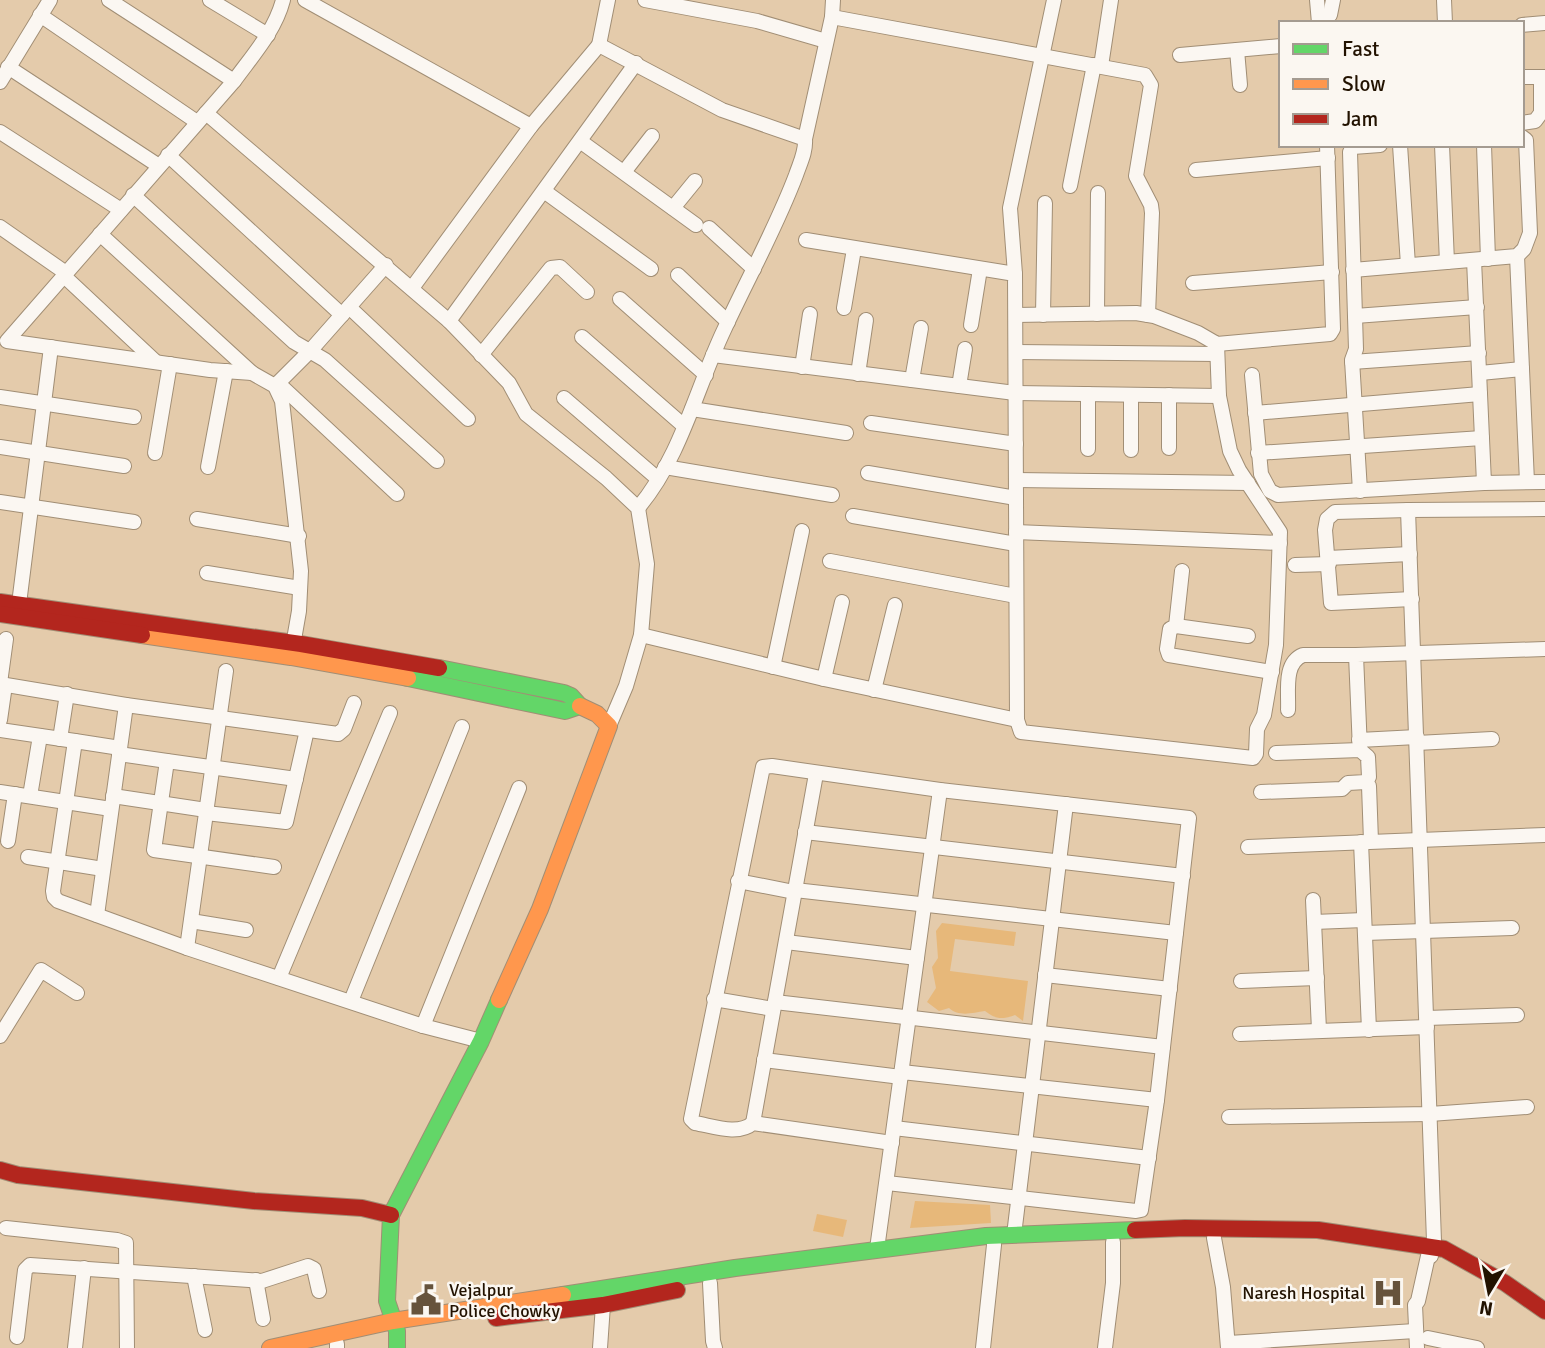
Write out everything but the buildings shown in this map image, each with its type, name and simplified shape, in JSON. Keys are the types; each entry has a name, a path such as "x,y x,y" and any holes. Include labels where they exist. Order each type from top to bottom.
{"main road":[{"path":"0,602 18,611"},
{"path":"0,614 18,611 455,671 564,693 580,706 597,714 609,726 540,909 481,1041 391,1215 387,1301 395,1326 397,1348"},
{"path":"0,1170 18,1175 254,1201 362,1208 391,1215"},
{"path":"317,1348 337,1346 395,1326 603,1305 710,1283 989,1242 1014,1235 1185,1228 1318,1230 1431,1253 1500,1291 1545,1327"},
{"path":"270,1348 735,1268 877,1249 989,1242 1113,1242 1213,1238 1317,1240 1431,1253 1444,1249 1505,1283 1545,1311"}],"street":[{"path":"0,82 50,0"},
{"path":"109,0 234,81"},
{"path":"210,0 268,35"},
{"path":"4,340 234,81 268,35 283,0"},
{"path":"305,0 531,126"},
{"path":"412,288 531,126 599,45 608,0"},
{"path":"645,0 757,21 826,41"},
{"path":"638,508 662,473 692,409 727,322 790,192 806,148 805,139 832,17 833,0"},
{"path":"1016,315 1148,315 1198,333 1217,349 1219,396 1230,451 1280,533 1276,645 1264,715 1257,729 1253,758 1021,732 1017,720 1016,315 1010,208 1054,0"},
{"path":"1070,186 1111,0"},
{"path":"1317,0 1327,12"},
{"path":"1444,0 1445,21"},
{"path":"40,15 202,117 386,265 449,321 509,383 526,414 606,478 638,508 647,564 641,635 626,686 609,726"},
{"path":"832,17 1145,75 1151,85 1136,176 1151,205 1152,213 1148,315"},
{"path":"1524,25 1545,23"},
{"path":"599,45 723,110 805,139"},
{"path":"1180,55 1279,46"},
{"path":"1237,50 1240,85"},
{"path":"449,321 636,63"},
{"path":"9,67 164,160 345,311 468,419"},
{"path":"1524,78 1543,77 1541,113 1535,121 1524,123"},
{"path":"0,132 121,210"},
{"path":"624,173 652,136"},
{"path":"1524,139 1530,233 1524,249 1517,257 1527,482"},
{"path":"580,141 703,227 754,269"},
{"path":"1353,147 1350,152 1356,349 1352,362 1360,491"},
{"path":"1400,147 1408,265"},
{"path":"1442,147 1447,262"},
{"path":"1484,147 1477,307 1484,483"},
{"path":"1016,352 1217,349 1330,334 1333,329 1328,152 1196,170"},
{"path":"673,208 695,181"},
{"path":"544,191 651,269"},
{"path":"1097,314 1098,193"},
{"path":"133,195 295,342 326,360 437,461"},
{"path":"1043,315 1045,203"},
{"path":"0,227 65,274 163,363"},
{"path":"100,234 253,373 277,384 397,494"},
{"path":"806,240 1015,274"},
{"path":"844,308 854,249"},
{"path":"1353,270 1517,257"},
{"path":"277,384 386,265"},
{"path":"481,355 551,268 560,267 587,292"},
{"path":"971,325 980,269"},
{"path":"1193,283 1332,272"},
{"path":"678,275 727,322"},
{"path":"620,299 706,375"},
{"path":"1355,316 1477,307"},
{"path":"802,367 810,314"},
{"path":"858,374 866,320"},
{"path":"912,380 921,328"},
{"path":"582,337 684,426"},
{"path":"4,340 253,373"},
{"path":"18,611 51,347"},
{"path":"959,386 965,349"},
{"path":"1352,362 1479,353"},
{"path":"713,355 1016,393 1219,396"},
{"path":"155,453 163,363"},
{"path":"1480,373 1522,369"},
{"path":"208,467 226,371"},
{"path":"1252,376 1261,474 1270,491 1278,495 1545,482"},
{"path":"277,384 282,401 299,536 300,587 292,650"},
{"path":"1088,394 1088,449"},
{"path":"1255,413 1480,394"},
{"path":"1130,450 1131,395"},
{"path":"1169,395 1169,447"},
{"path":"0,397 134,417"},
{"path":"564,398 662,473 832,495"},
{"path":"692,409 846,433"},
{"path":"871,422 1016,444"},
{"path":"1258,453 1482,438"},
{"path":"0,447 124,466"},
{"path":"867,473 1016,498"},
{"path":"1016,480 1248,483"},
{"path":"0,502 134,522"},
{"path":"1412,599 1331,603 1325,530 1331,514 1408,510 1545,509"},
{"path":"1408,510 1430,1114 1431,1253 1415,1305 1420,1339"},
{"path":"853,516 1016,538 1280,543"},
{"path":"197,519 299,536"},
{"path":"773,667 802,531"},
{"path":"1295,565 1410,554"},
{"path":"830,561 1016,596"},
{"path":"1176,626 1182,571"},
{"path":"207,573 300,587"},
{"path":"824,679 842,602"},
{"path":"874,690 895,605"},
{"path":"1248,636 1176,626 1170,629 1167,649 1172,657 1272,672"},
{"path":"641,635 824,679 1017,720"},
{"path":"0,720 6,639"},
{"path":"1288,710 1289,670 1297,657 1303,655 1545,649"},
{"path":"1261,792 1342,789 1348,783 1366,782 1369,777 1368,757 1360,745 1356,655"},
{"path":"187,948 226,671"},
{"path":"2,684 126,705 307,730 342,732 354,703"},
{"path":"67,694 66,802 54,897 58,901 187,948 423,1026 481,1041"},
{"path":"97,915 126,705"},
{"path":"279,978 390,713"},
{"path":"351,1001 462,727"},
{"path":"0,730 67,740 167,761 296,779"},
{"path":"8,841 7,793 66,802 161,803 283,823 287,819 307,730"},
{"path":"30,796 40,736"},
{"path":"1276,753 1417,740 1492,739"},
{"path":"167,761 154,850 274,867"},
{"path":"887,1183 1141,1210 1149,1158 1157,1100 1189,818 763,767 691,1119 695,1123 738,1130 753,1123 1024,1144 1149,1158"},
{"path":"753,1123 816,774"},
{"path":"1368,786 1364,927 1369,1030"},
{"path":"423,1026 519,788"},
{"path":"877,1249 940,790"},
{"path":"1014,1235 1066,804"},
{"path":"805,832 1183,876"},
{"path":"1248,847 1545,835"},
{"path":"28,857 103,869"},
{"path":"738,881 795,891 1176,933"},
{"path":"1313,900 1319,1030"},
{"path":"191,921 246,930"},
{"path":"1314,922 1424,931 1513,928"},
{"path":"786,942 917,958"},
{"path":"0,1036 41,970 45,970 77,993"},
{"path":"1045,975 1170,989"},
{"path":"1241,981 1317,978"},
{"path":"714,999 1163,1046"},
{"path":"1240,1034 1369,1030 1517,1015"},
{"path":"764,1060 1157,1100"},
{"path":"1229,1117 1430,1114 1527,1107"},
{"path":"6,1228 122,1241 127,1249 127,1348"},
{"path":"1213,1238 1223,1287 1229,1346 1420,1339 1477,1348"},
{"path":"983,1348 989,1242"},
{"path":"1105,1348 1113,1283 1113,1242"},
{"path":"17,1337 27,1267 30,1265 256,1280 272,1279 312,1266 319,1291"},
{"path":"75,1348 84,1268"},
{"path":"194,1276 205,1330"},
{"path":"256,1280 263,1320"},
{"path":"710,1283 715,1348"},
{"path":"600,1348 603,1305"}],"shaded area":[{"path":"942,923 1016,932 1014,946 955,939 950,971 1028,981 1023,1021 1015,1015 999,1018 985,1011 961,1013 949,1008 939,1011 927,1002 936,988 932,967 938,958 936,931"},
{"path":"915,1201 990,1205 991,1223 910,1228"},
{"path":"817,1214 847,1220 843,1237 813,1231"}],"traffic: fast":[{"path":"408,678 565,711 580,706 564,693 439,668"},
{"path":"397,1348 397,1331 387,1301 391,1215 481,1041 499,1000"},
{"path":"563,1295 735,1268 986,1236 1135,1230"}],"traffic: slow":[{"path":"142,635 408,678"},
{"path":"499,1000 540,909 609,726 597,714 580,706"},
{"path":"270,1348 393,1321 563,1295"}],"traffic: jam":[{"path":"0,602 301,644 439,668"},
{"path":"0,614 142,635"},
{"path":"0,1170 18,1175 254,1201 362,1208 391,1215"},
{"path":"1135,1230 1318,1230 1444,1249 1505,1283 1545,1311"},
{"path":"496,1318 603,1305 677,1290"}],"place":[{"name":"Naresh Hospital","path":"1388,1293"},
{"name":"Vejalpur Police Chowky","path":"426,1300"}]}
